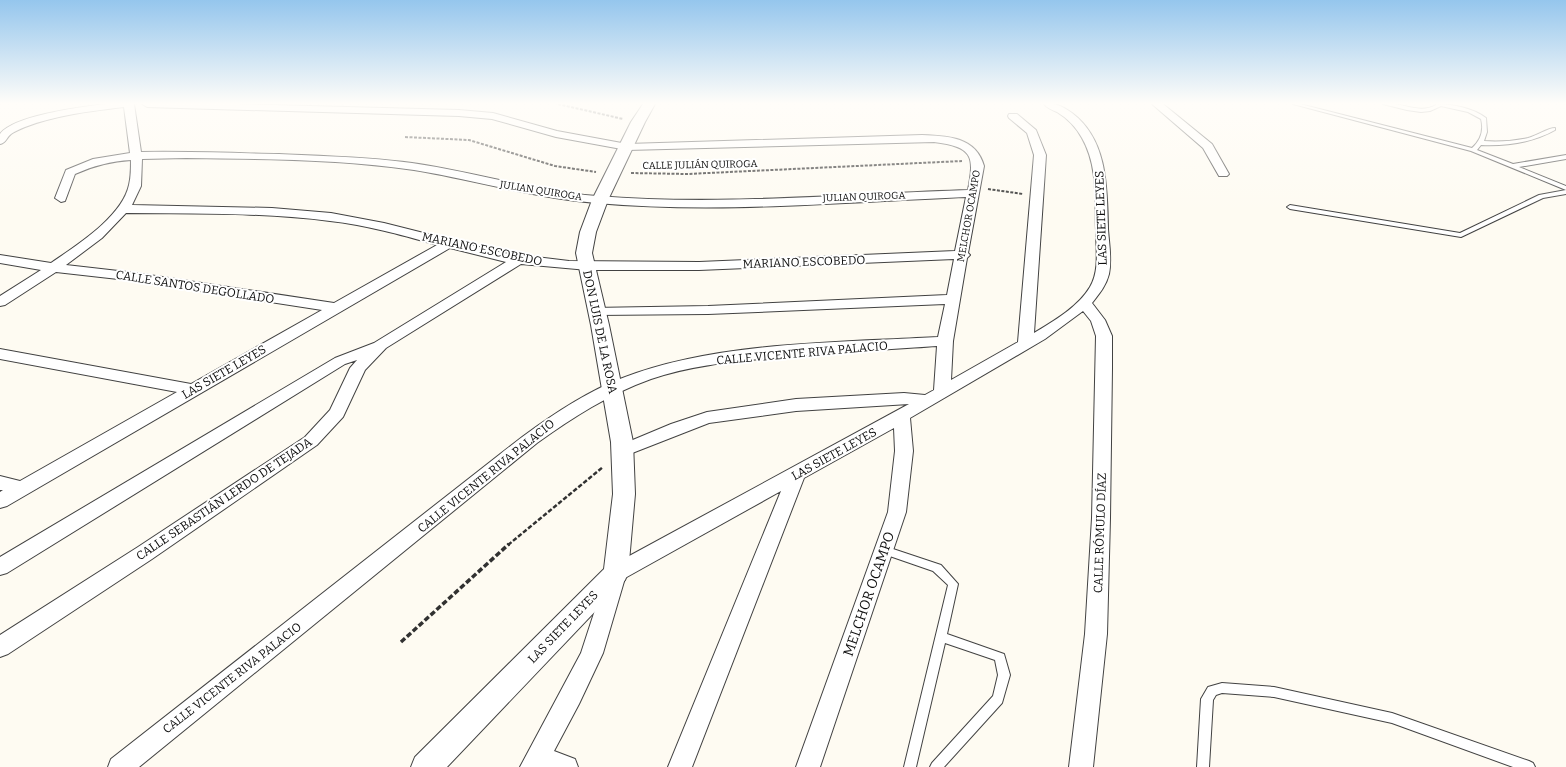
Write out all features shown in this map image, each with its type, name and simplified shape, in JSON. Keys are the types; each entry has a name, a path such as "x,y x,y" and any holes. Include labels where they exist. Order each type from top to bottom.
{"street":[{"path":"0,302 54,268 98,234 123,209 134,187 135,156 133,140"},
{"name":"MELCHOR OCAMPO","path":"590,140 627,146 889,140"},
{"name":"DON LUIS DE LA ROSA","path":"616,573 624,494 622,451 612,389 584,253 588,232 600,200 630,140"},
{"name":"MELCHOR OCAMPO","path":"935,397 953,299 963,255 978,160 972,151 960,144 938,140"},
{"path":"1026,343 1040,155 1035,140"},
{"name":"LAS SIETE LEYES","path":"426,767 616,573 935,397 1026,343 1085,304 1100,282 1104,266 1103,201 1099,165 1095,151 1088,140"},
{"path":"1200,140 1208,146 1223,174"},
{"name":"JULIAN QUIROGA","path":"61,198 70,172 79,166 135,156 210,155 320,159 396,164 536,192 565,197 600,200 726,202 973,190"},
{"name":"MARIANO ESCOBEDO","path":"123,209 233,211 323,216 360,222 448,244 549,264 587,266 739,265 963,255"},
{"name":"LAS SIETE LEYES","path":"0,501 448,244"},
{"name":"CALLE SANTOS DEGOLLADO","path":"0,259 54,268 136,277 336,308"},
{"name":"CALLE SEBASTIÁN LERDO DE TEJADA","path":"0,647 145,553 311,441 337,413 358,368 381,345 520,259"},
{"path":"597,311 708,310 953,299"},
{"name":"CALLE RÓMULO DÍAZ","path":"1081,767 1096,634 1104,368 1104,336 1098,320 1085,304"},
{"name":"CALLE VICENTE RIVA PALACIO","path":"120,767 435,517 539,432 579,405 644,376 683,366 737,357 805,350 945,341"},
{"path":"0,567 340,361 381,345"},
{"path":"0,354 192,390"},
{"path":"622,451 677,428 714,417 796,405 935,397"},
{"name":"MELCHOR OCAMPO","path":"808,767 897,512 904,451 901,416"},
{"path":"680,767 797,474"},
{"path":"0,483 22,488"},
{"path":"566,767 535,762 562,714 592,652 607,609 616,573"}],"lane":[{"path":"1434,140 1473,150 1566,188"},
{"path":"1473,150 1482,143 1504,144 1525,140"},
{"path":"1513,166 1566,157"},
{"path":"1290,207 1461,235 1541,196 1566,192"},
{"path":"884,550 937,568 954,584 940,636 910,767"},
{"path":"936,767 998,699 1004,675 1000,657 940,636"},
{"path":"1203,767 1207,699 1212,691 1222,688 1274,692 1392,718 1529,767"}],"path":[{"name":"CALLE JULIÁN QUIROGA","path":"464,140 556,166 614,173 687,174 978,160"},
{"path":"973,190 1038,197"},
{"path":"401,642 500,551 622,451"}]}
